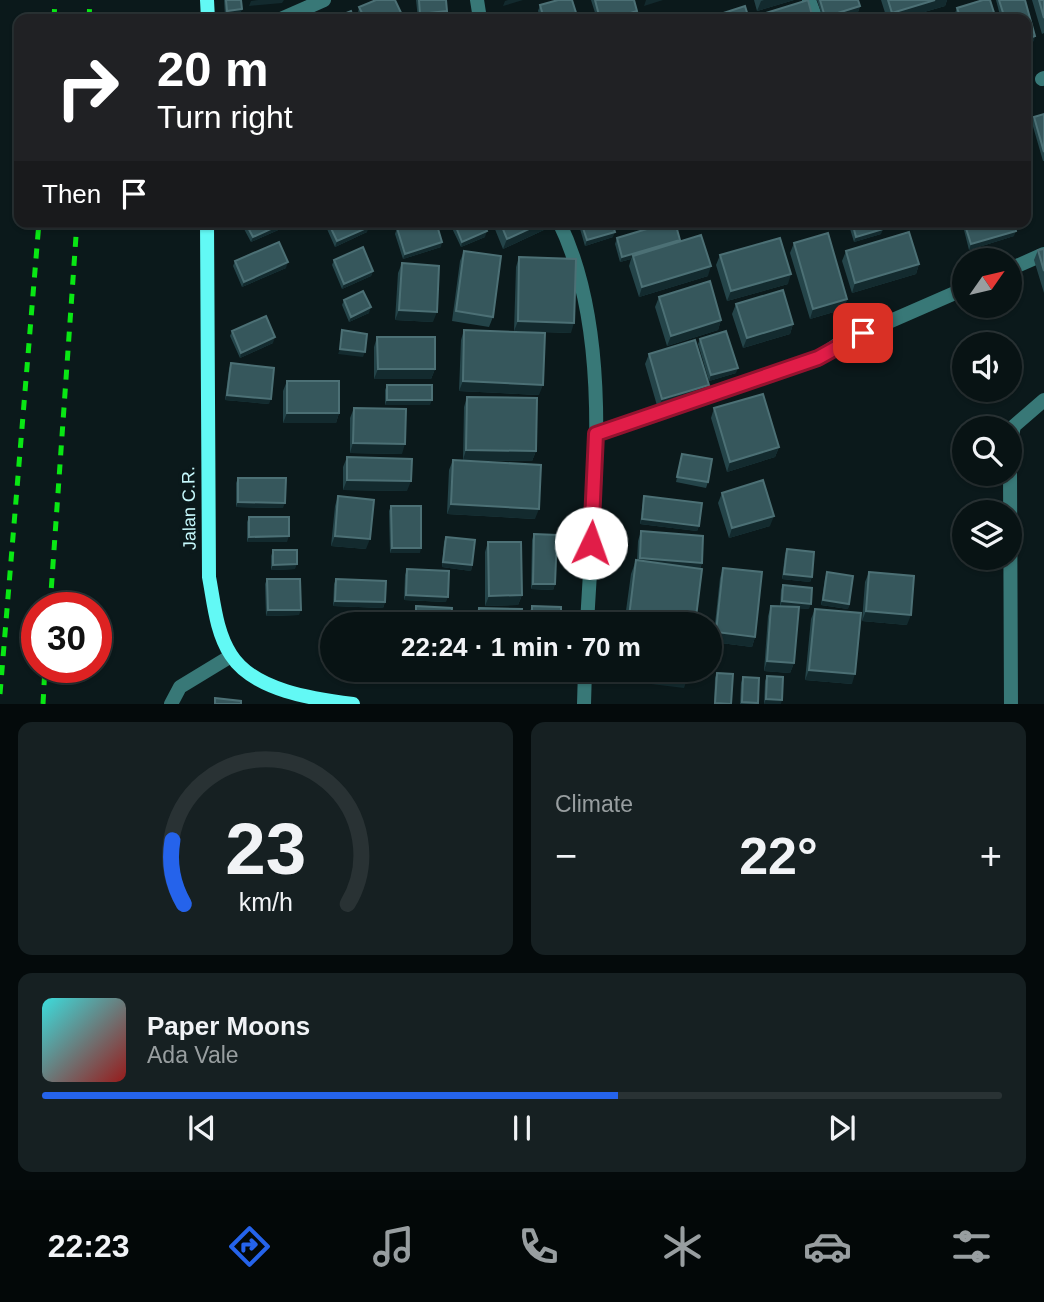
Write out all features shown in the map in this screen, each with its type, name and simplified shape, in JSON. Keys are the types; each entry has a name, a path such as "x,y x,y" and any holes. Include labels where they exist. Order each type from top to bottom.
{"street":[{"path":"292,14 324,0"},
{"name":"Jalan C.R.","path":"207,228 209,577 219,630 231,656 255,678 287,697 353,704"},
{"path":"561,228 588,304 596,434 588,612"},
{"path":"1022,264 1044,254"},
{"path":"596,434 818,358 838,344 952,294"},
{"path":"1022,419 1044,400"},
{"path":"1010,486 1011,704"},
{"path":"171,704 180,687 231,656"},
{"path":"584,704 585,682"}],"building":[{"path":"226,0 241,0 242,9 227,11"},
{"path":"376,0 395,0 402,14 362,14 359,7"},
{"path":"419,0 446,0 447,11 420,14"},
{"path":"558,0 572,0 576,14 543,14 540,5"},
{"path":"595,0 634,0 637,11 627,14 599,14"},
{"path":"808,0 812,14 766,14"},
{"path":"820,0 858,0 860,6 835,14 824,14"},
{"path":"888,0 935,0 892,13"},
{"path":"990,0 994,14 959,14 957,8"},
{"path":"999,0 1025,0 1029,14 1003,14"},
{"path":"1039,0 1044,0 1044,18"},
{"path":"745,6 747,14 720,14"},
{"path":"1031,22 1035,36 1031,37"},
{"path":"1044,114 1044,152 1034,117"},
{"path":"248,228 273,228 253,237"},
{"path":"331,228 367,228 337,241"},
{"path":"397,228 438,228 442,242 405,254"},
{"path":"456,228 486,228 487,231 462,242"},
{"path":"502,228 531,228 507,239"},
{"path":"583,228 614,228 615,232 587,240"},
{"path":"650,228 677,228 680,240 622,257 617,238"},
{"path":"854,228 883,228 883,229 856,237"},
{"path":"966,228 1015,228 1016,231 971,244"},
{"path":"909,232 919,264 855,283 846,251"},
{"path":"828,233 847,299 813,309 794,243"},
{"path":"701,235 711,266 642,287 633,256"},
{"path":"780,238 791,274 731,291 720,255"},
{"path":"279,242 288,262 244,282 235,261"},
{"path":"363,247 373,271 344,284 334,260"},
{"path":"1044,249 1044,271 1038,250"},
{"path":"464,251 501,256 493,317 456,311"},
{"path":"519,257 576,259 574,323 518,321"},
{"path":"402,263 439,266 437,312 399,310"},
{"path":"710,281 721,320 671,336 659,297"},
{"path":"783,290 793,324 747,338 736,304"},
{"path":"363,291 371,307 351,317 344,300"},
{"path":"266,316 275,337 241,353 232,331"},
{"path":"342,330 367,334 365,352 340,349"},
{"path":"464,330 545,333 543,385 463,381"},
{"path":"726,331 738,368 711,375 700,339"},
{"path":"377,337 435,337 435,369 378,369"},
{"path":"695,340 709,385 662,399 649,354"},
{"path":"231,363 274,368 271,399 227,395"},
{"path":"287,381 339,381 339,413 287,413"},
{"path":"387,385 432,385 432,400 387,400"},
{"path":"763,394 779,447 730,462 714,408"},
{"path":"467,397 537,398 536,451 466,450"},
{"path":"354,408 406,409 405,444 353,443"},
{"path":"682,454 712,459 708,482 677,477"},
{"path":"347,457 412,459 411,481 347,480"},
{"path":"453,460 541,465 539,509 451,504"},
{"path":"238,478 286,478 285,503 238,502"},
{"path":"763,480 774,516 732,528 722,493"},
{"path":"338,496 374,500 370,539 335,536"},
{"path":"644,496 702,503 699,526 642,519"},
{"path":"391,506 421,506 421,548 392,548"},
{"path":"249,517 289,517 289,536 249,537"},
{"path":"641,531 703,536 702,563 640,558"},
{"path":"534,534 557,535 555,584 533,584"},
{"path":"446,537 475,540 472,565 443,562"},
{"path":"488,542 521,542 522,595 489,596"},
{"path":"787,549 814,552 812,577 784,574"},
{"path":"273,550 297,550 297,564 273,565"},
{"path":"636,560 702,569 697,612 630,612"},
{"path":"723,568 762,572 755,637 722,633 722,612 718,612"},
{"path":"407,569 449,571 448,597 406,595"},
{"path":"827,572 853,576 849,604 823,600"},
{"path":"869,572 914,576 911,615 866,611"},
{"path":"267,579 300,579 301,610 268,610"},
{"path":"336,579 386,581 385,602 335,601"},
{"path":"783,585 812,588 811,604 782,601"},
{"path":"416,606 452,608 452,612 416,612"},
{"path":"532,606 561,607 561,612 532,612"},
{"path":"771,606 799,607 794,663 767,661"},
{"path":"479,608 522,609 522,612 479,612"},
{"path":"815,609 861,613 855,674 809,670"},
{"path":"722,673 733,674 731,704 715,703 716,682 722,682"},
{"path":"767,676 783,677 782,700 766,699"},
{"path":"743,677 759,678 758,703 742,702"},
{"path":"215,698 241,701 241,704 215,704"}],"railway":[{"path":"54,14 55,0"},
{"path":"89,14 90,0"},
{"path":"0,694 39,228"},
{"path":"51,592 77,228"},
{"path":"43,704 44,683"}],"route":[{"path":"591,543 596,434 818,358 838,344 863,333"}]}
